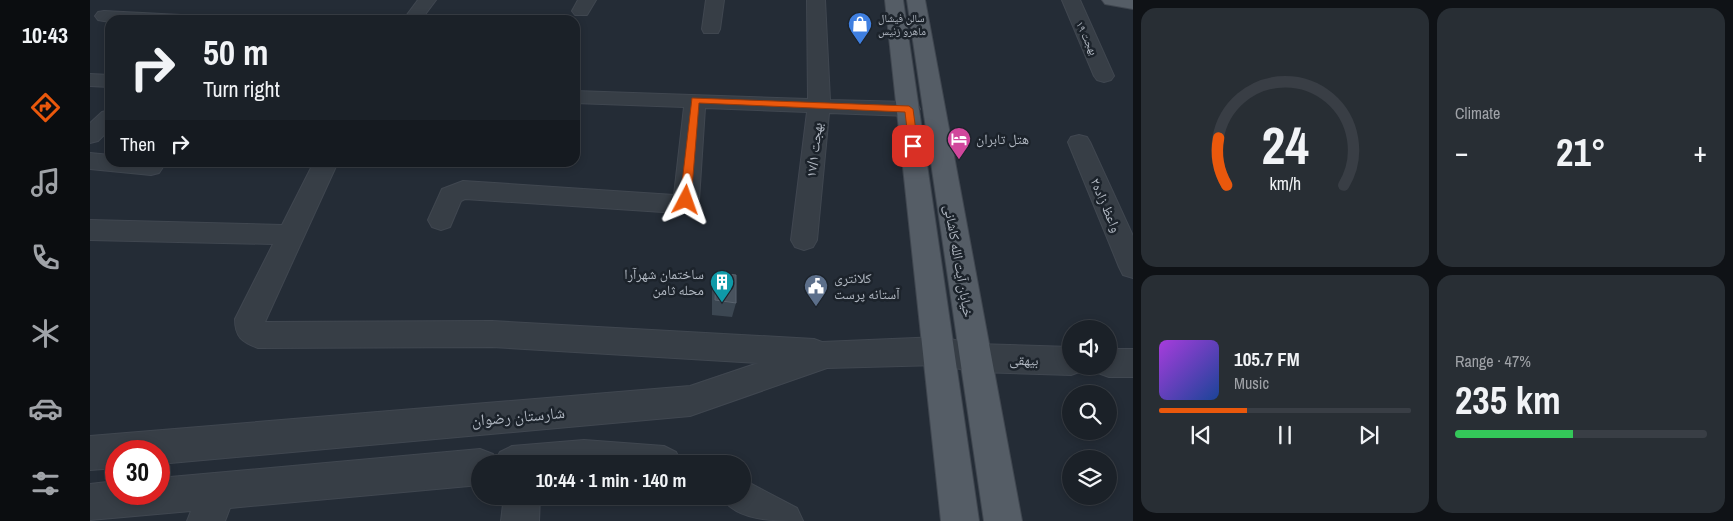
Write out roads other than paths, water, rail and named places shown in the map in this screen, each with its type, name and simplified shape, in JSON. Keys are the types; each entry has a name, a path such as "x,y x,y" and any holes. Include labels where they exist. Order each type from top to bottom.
{"main road":[{"name":"خیابان آیت الله کاشانی","path":"899,0 909,109 960,521"},
{"name":"خیابان آیت الله کاشانی","path":"899,0 976,358 1003,521"},
{"path":"1111,0 1133,4"}],"street":[{"path":"97,21 124,0"},
{"path":"416,15 427,0"},
{"path":"711,29 715,0"},
{"name":"بهجت ۱۷/۱","path":"804,240 819,104 816,0"},
{"name":"بهجت ۱۹","path":"1071,0 1104,76"},
{"path":"90,80 105,81"},
{"path":"580,96 909,109"},
{"path":"441,220 451,195 463,190 678,204 686,200 695,100"},
{"path":"90,136 105,122"},
{"name":"واعظ زاده۲","path":"1079,142 1133,267"},
{"path":"90,161 105,162"},
{"path":"324,167 250,319 250,330 258,335 492,334 827,354"},
{"path":"90,230 290,235"},
{"name":"بیهقی","path":"939,351 976,358 1062,361"},
{"name":"شارستان رضوان","path":"90,453 690,401 827,354 939,351"},
{"path":"1117,363 1133,363"},
{"path":"90,502 212,506 471,468"},
{"path":"751,503 784,521"},
{"path":"520,505 520,521"}],"place":[{"name":"سالن فیشال ماهرو زنیس","path":"860,45"},
{"name":"هتل تابران","path":"959,160"},
{"name":"ساختمان شهرآرا محله ثامن","path":"722,303"},
{"name":"کلانتری آستانه پرست","path":"816,307"}]}
